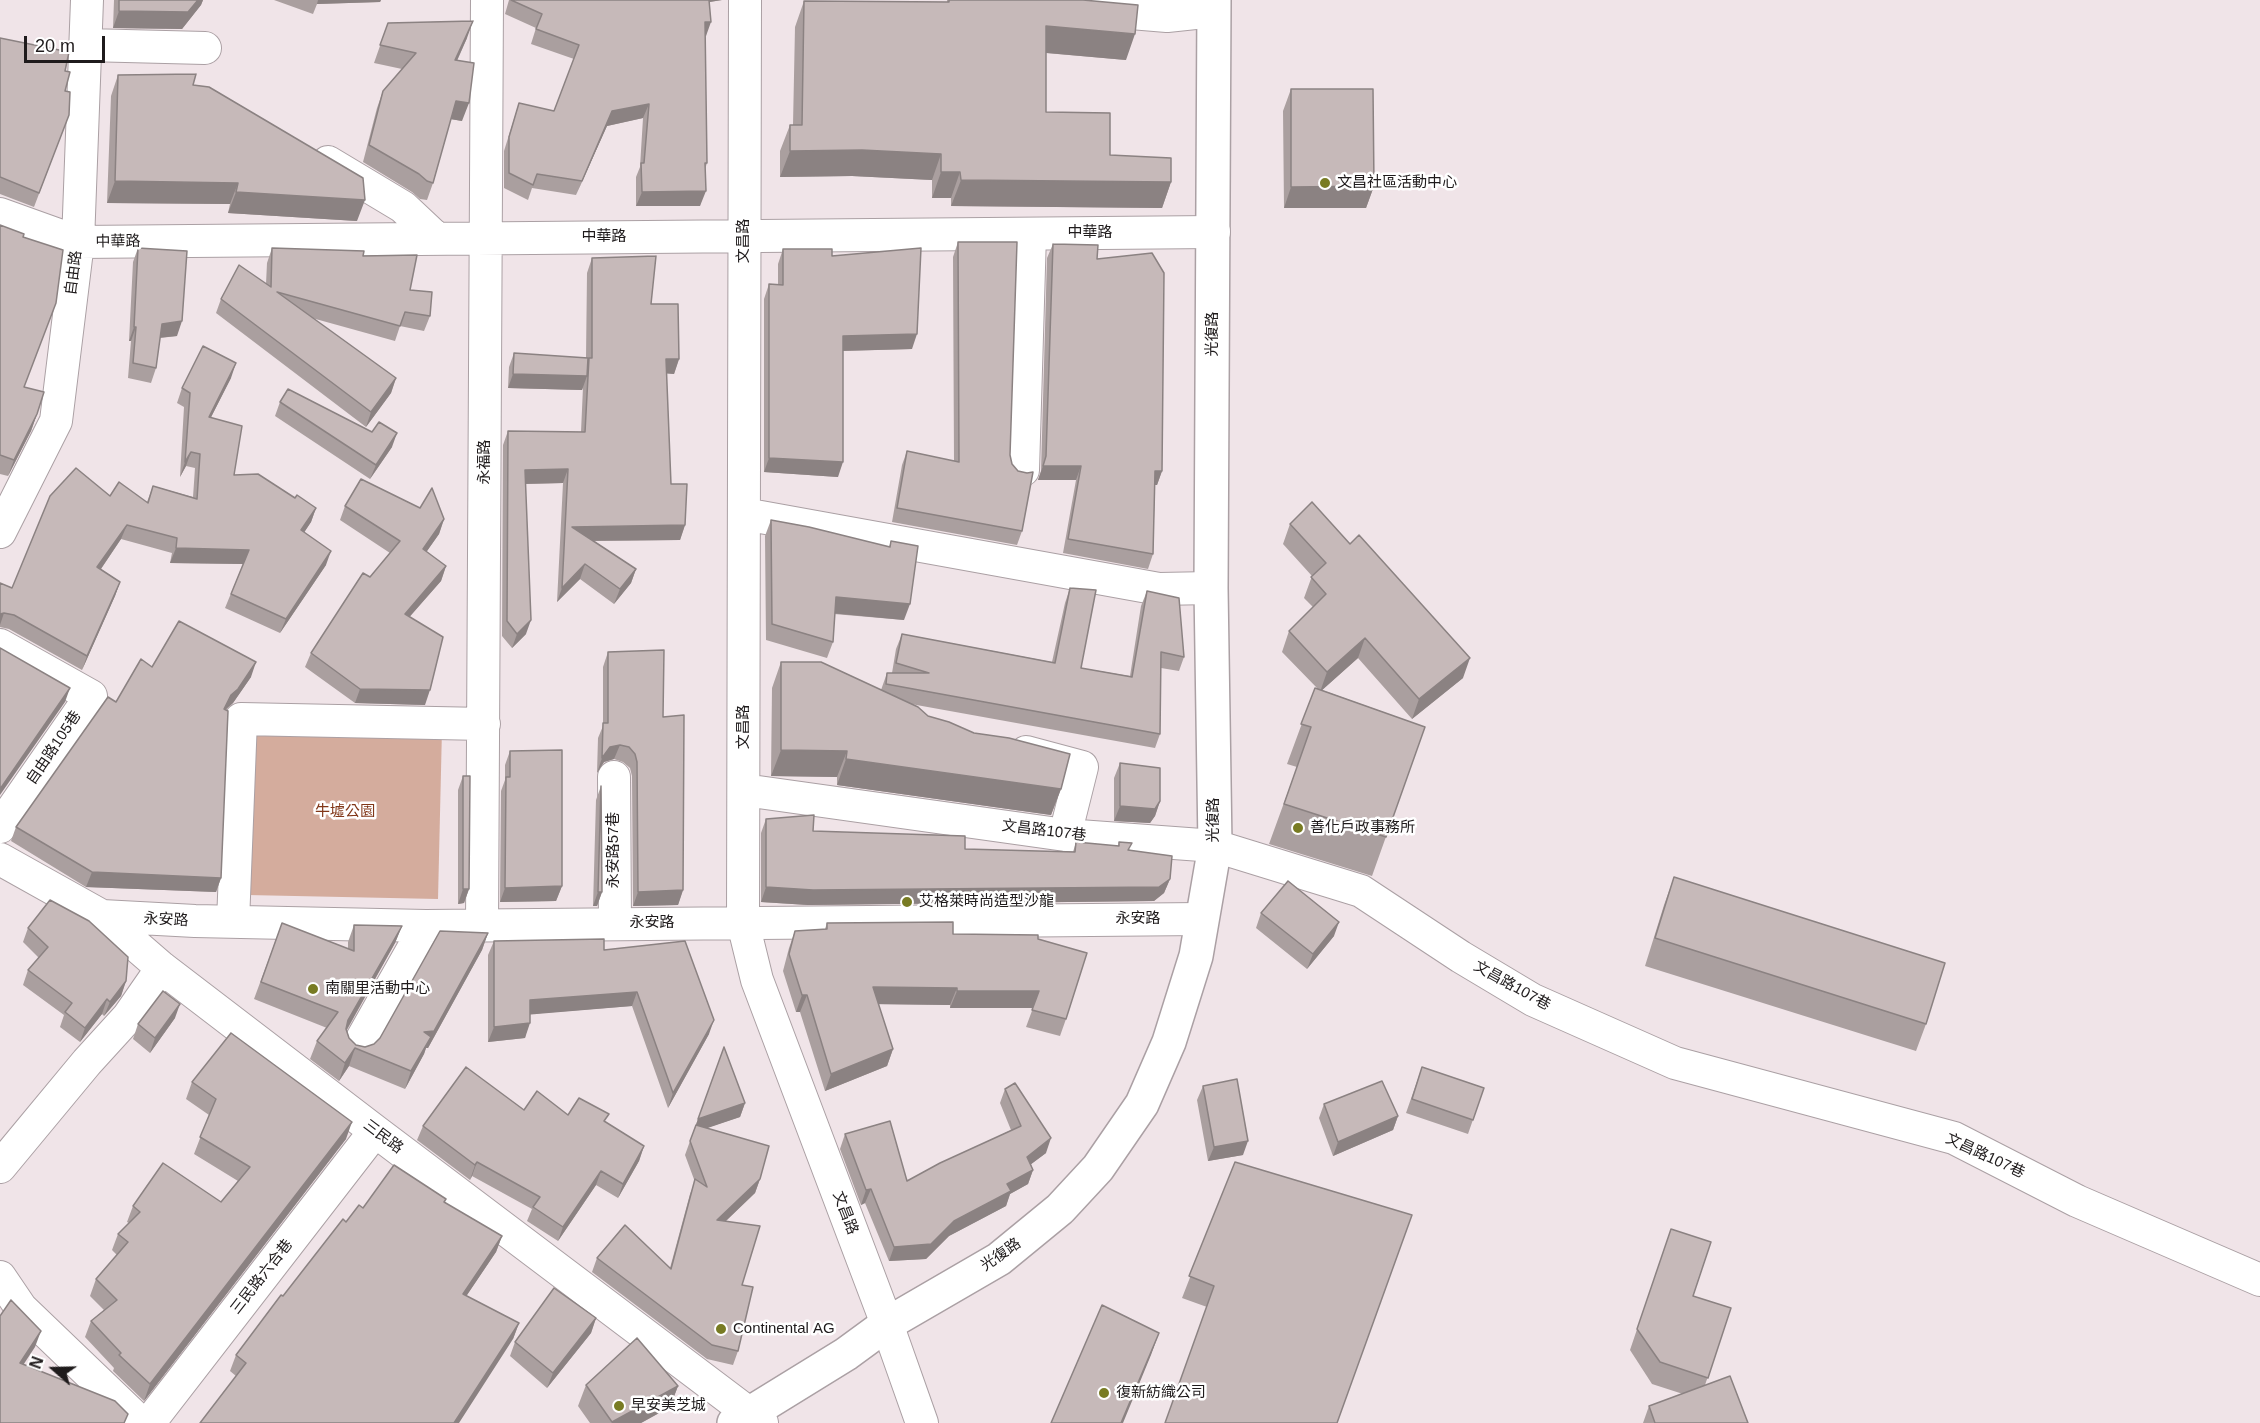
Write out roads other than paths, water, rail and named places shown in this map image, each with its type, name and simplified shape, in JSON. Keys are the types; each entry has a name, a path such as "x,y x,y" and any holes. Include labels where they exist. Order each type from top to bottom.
{"main road":[{"name":"光復路","path":"748,1419 887,1324 999,1259 1060,1209 1098,1168 1142,1104 1169,1042 1196,956 1215,846 1211,588 1214,5"}],"street":[{"name":"自由路","path":"0,532 56,421 78,242 87,0"},
{"name":"永福路","path":"482,925 487,0"},
{"name":"文昌路","path":"745,0 743,922 757,980 922,1423"},
{"path":"1062,7 1167,16 1214,5"},
{"path":"86,45 206,48"},
{"path":"305,148 403,207 437,239"},
{"name":"中華路","path":"0,214 78,242 1214,232"},
{"path":"1023,470 1030,234"},
{"path":"744,514 1159,589 1211,588"},
{"name":"自由路105巷","path":"0,645 91,696 0,827"},
{"path":"233,922 240,719 484,724"},
{"path":"1003,746 1082,767 1065,835"},
{"name":"永安路57巷","path":"614,777 615,923"},
{"name":"文昌路107巷","path":"744,790 1065,835 1215,846 1361,891 1461,957 1533,1000 1675,1063 1954,1138 2077,1201 2260,1280"},
{"name":"三民路","path":"0,859 102,916 162,968 748,1419"},
{"name":"永安路","path":"102,916 233,922 426,926 1202,919"},
{"path":"358,1046 426,926"},
{"path":"0,1167 14,1134 128,1017 162,968"},
{"name":"三民路六合巷","path":"149,1423 375,1131"},
{"path":"0,1277 21,1308 141,1423"}],"place":[{"name":"文昌社區活動中心","path":"1325,183"},
{"name":"善化戶政事務所","path":"1298,828"},
{"name":"艾格萊時尚造型沙龍","path":"907,902"},
{"name":"南關里活動中心","path":"313,989"},
{"name":"Continental AG","path":"721,1329"},
{"name":"復新紡織公司","path":"1104,1393"},
{"name":"早安美芝城","path":"619,1406"}],"park label":[{"name":"牛墟公園","path":"345,812"}]}
